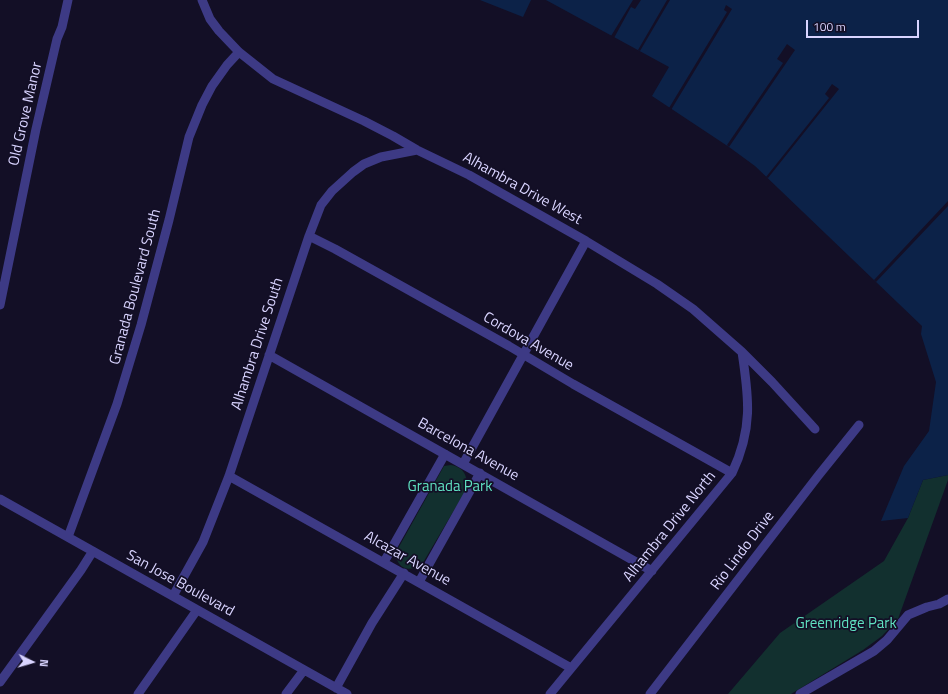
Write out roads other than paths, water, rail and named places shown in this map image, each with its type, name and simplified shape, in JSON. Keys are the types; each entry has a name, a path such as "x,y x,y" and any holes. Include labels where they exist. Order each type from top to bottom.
{"street":[{"name":"Old Grove Manor","path":"0,305 36,129 57,39 62,27 68,0"},
{"name":"Alhambra Drive West","path":"202,0 214,25 239,52 273,79 369,124 417,150 469,175 586,241 657,284 682,302 742,352 815,429"},
{"name":"Granada Boulevard South","path":"68,537 120,397 182,170 188,137 212,86 227,65 239,52"},
{"name":"Alhambra Drive South","path":"172,596 203,542 230,476 269,355 321,205 332,191 364,164 381,157 417,150"},
{"name":"Cordova Avenue","path":"309,236 335,248 732,472"},
{"path":"463,464 524,356 586,241"},
{"name":"Alhambra Drive North","path":"550,694 732,472 739,459 748,415 747,388 742,352"},
{"name":"Barcelona Avenue","path":"269,355 652,571"},
{"name":"Rio Lindo Drive","path":"650,694 858,425"},
{"path":"384,562 445,454"},
{"path":"419,582 480,473"},
{"name":"Alcazar Avenue","path":"230,476 571,668"},
{"name":"San Jose Boulevard","path":"0,499 347,694"},
{"path":"0,682 81,570 93,551"},
{"path":"336,688 372,623 404,573"},
{"path":"800,694 874,651 887,640 908,615 939,604 948,599"},
{"path":"138,694 197,610"},
{"path":"286,694 304,670"}],"water":[{"path":"480,0 531,0 523,17"},
{"path":"546,0 948,0 948,475 923,480 908,518 881,521 904,466 929,431 936,382 921,334 922,326 755,166 652,96 669,67"}],"park label":[{"name":"Granada Park","path":"450,487"},
{"name":"Greenridge Park","path":"846,624"}]}
